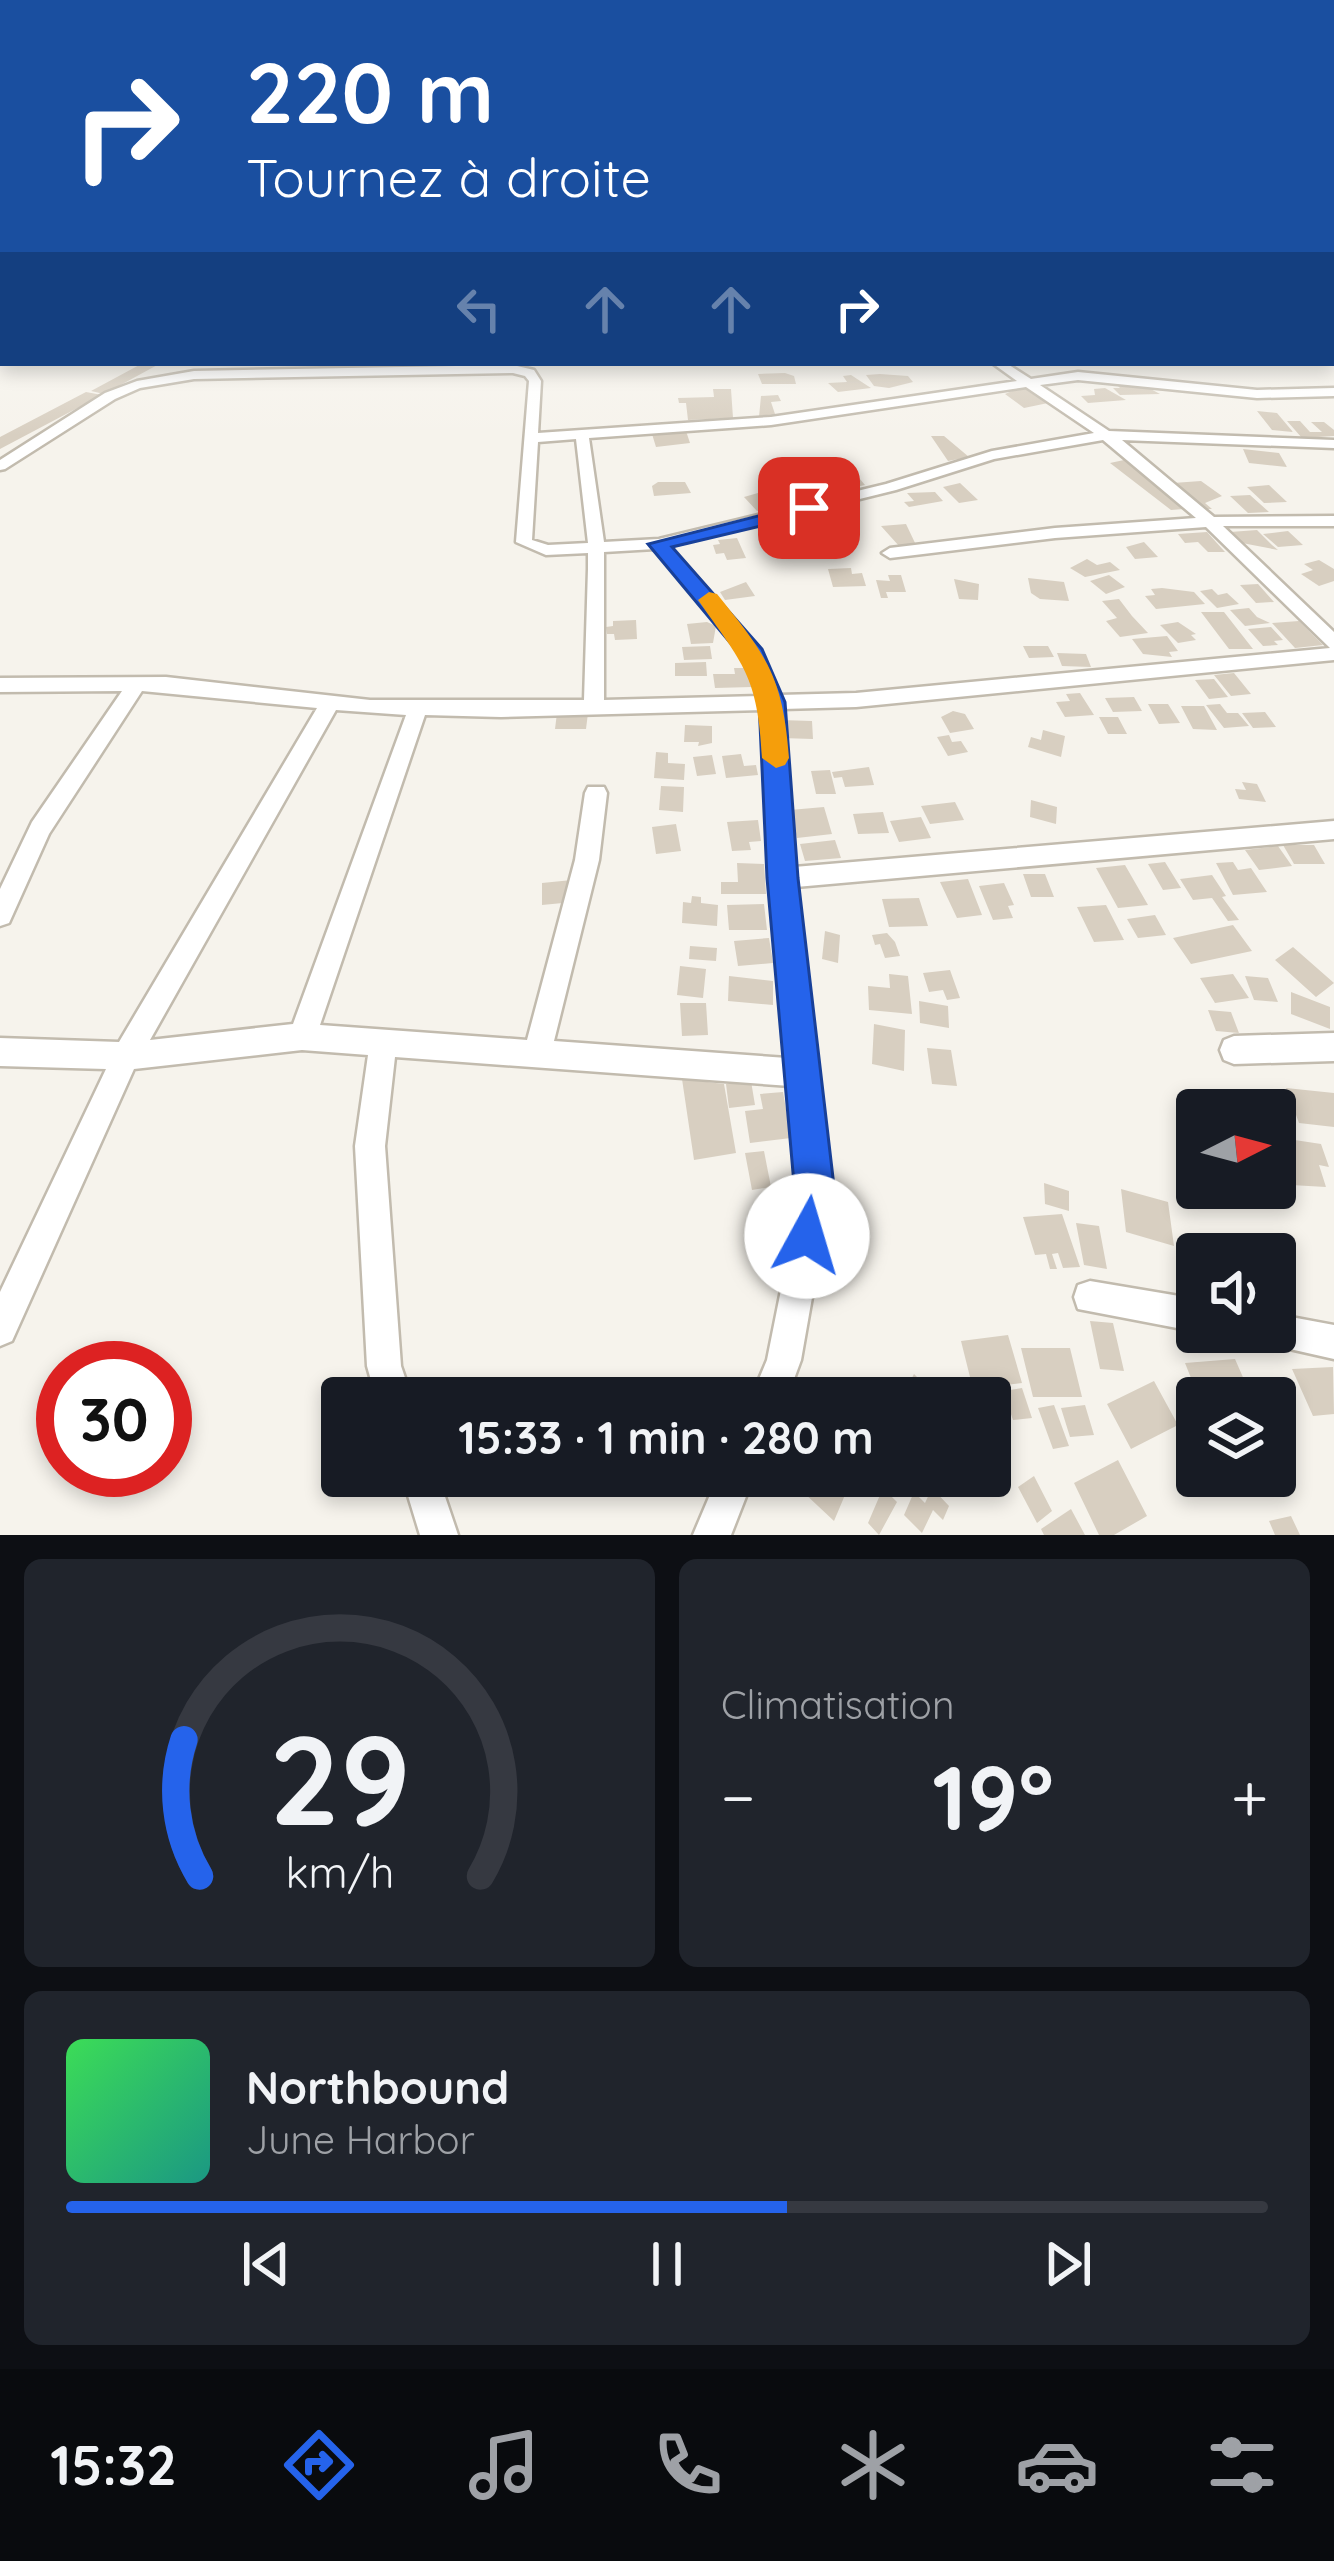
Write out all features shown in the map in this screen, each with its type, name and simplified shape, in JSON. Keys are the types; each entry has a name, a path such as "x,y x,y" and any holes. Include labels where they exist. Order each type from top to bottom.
{"street":[{"path":"1002,366 1107,436 1212,524 1334,644"},
{"path":"0,466 110,396 137,385 194,375 513,369 530,373 535,381 524,542 546,550 658,544 891,487 992,455 1107,436 1334,444"},
{"path":"532,438 771,421 1078,376 1257,394 1334,392"},
{"path":"582,435 593,483 598,546 594,705"},
{"path":"890,553 966,542 1212,524 1334,521"},
{"path":"658,544 754,655 772,702 783,878 815,1195 777,1377"},
{"path":"0,686 136,684 418,708 856,700 1334,654"},
{"path":"0,915 40,829 136,684"},
{"path":"0,1329 126,1056 330,703"},
{"path":"302,1036 418,708"},
{"path":"537,1054 587,860 596,793"},
{"path":"783,878 1334,830"},
{"path":"0,1052 126,1056 302,1036 802,1073"},
{"path":"383,1042 370,1146 387,1377"},
{"path":"1234,1050 1334,1048"},
{"path":"1090,1297 1176,1312"},
{"path":"1296,1335 1334,1342"},
{"path":"427,1497 439,1535"},
{"path":"712,1535 727,1497"}],"building":[{"path":"137,366 155,366 104,394 91,391"},
{"path":"758,374 794,376 796,384 762,384"},
{"path":"851,375 871,388 838,392 828,383 847,382 843,376"},
{"path":"866,375 908,376 913,382 874,386"},
{"path":"1117,385 1145,386 1160,394 1120,395 1113,388 1120,388"},
{"path":"1024,386 1048,403 1024,408 1005,394"},
{"path":"1105,388 1126,400 1088,403 1081,396 1095,395 1094,389"},
{"path":"713,389 731,389 733,418 688,420 686,403 679,403 678,398 714,397"},
{"path":"86,392 102,395 0,449 0,437"},
{"path":"778,395 781,401 771,402 776,417 759,417 761,396"},
{"path":"1257,411 1277,413 1293,432 1272,430"},
{"path":"1287,421 1300,421 1310,432 1322,432 1311,422 1324,422 1334,436 1302,438"},
{"path":"686,431 690,443 656,447 652,434"},
{"path":"931,436 944,436 969,457 948,461"},
{"path":"1243,449 1279,453 1287,467 1249,463"},
{"path":"1124,460 1184,509 1171,510 1110,463"},
{"path":"854,472 865,485 846,489 841,484 832,486 824,477"},
{"path":"1201,481 1222,496 1205,503 1212,509 1205,509 1173,483"},
{"path":"685,482 691,493 654,496 652,486"},
{"path":"960,483 978,500 959,503 943,487"},
{"path":"1269,485 1287,502 1264,503 1247,487"},
{"path":"765,491 775,506 757,511 744,497"},
{"path":"935,492 943,501 909,507 904,502 914,501 907,493"},
{"path":"1250,495 1269,512 1248,513 1230,496"},
{"path":"839,510 853,518 821,525 813,516"},
{"path":"906,524 916,545 899,546 881,526"},
{"path":"812,528 824,532 829,549 805,550 801,533"},
{"path":"1257,530 1278,550 1242,543 1230,532"},
{"path":"1288,531 1303,545 1278,547 1263,534"},
{"path":"1207,532 1225,552 1208,552 1198,542 1185,543 1178,534"},
{"path":"737,538 746,558 727,560 724,553 716,554 713,545 720,544 718,540"},
{"path":"1144,542 1158,557 1135,559 1126,547"},
{"path":"1087,559 1097,565 1110,562 1120,570 1085,577 1070,568"},
{"path":"1319,560 1334,569 1334,581 1319,586 1301,574 1313,570 1304,564"},
{"path":"851,568 852,574 862,573 866,586 833,587 828,569"},
{"path":"888,575 901,575 906,592 886,592 888,598 881,598 876,580 890,581"},
{"path":"1109,575 1125,587 1106,594 1090,581"},
{"path":"1028,578 1064,582 1069,601 1040,599 1031,593"},
{"path":"954,579 979,584 978,600 959,599"},
{"path":"746,582 755,596 725,600 720,592"},
{"path":"1258,584 1274,602 1256,603 1240,585"},
{"path":"1151,589 1194,592 1205,604 1156,609 1145,596 1155,595"},
{"path":"1212,589 1218,595 1227,593 1239,604 1217,608 1200,591"},
{"path":"1119,599 1148,633 1120,637 1106,621 1117,618 1102,601"},
{"path":"1249,608 1270,623 1245,626 1230,610"},
{"path":"1201,612 1224,612 1253,649 1229,649"},
{"path":"636,620 637,639 615,640 614,634 607,634 606,627 613,626 613,621"},
{"path":"1299,621 1323,645 1295,648 1272,623"},
{"path":"1178,622 1196,634 1191,635 1196,640 1178,643 1160,625"},
{"path":"687,624 716,626 713,643 691,644"},
{"path":"1271,627 1283,640 1274,641 1278,645 1263,646 1248,629"},
{"path":"1167,636 1178,651 1169,652 1172,657 1143,654 1132,639"},
{"path":"710,646 712,659 684,660 682,647"},
{"path":"1023,646 1048,646 1054,657 1029,658"},
{"path":"1057,653 1086,654 1091,667 1062,666"},
{"path":"706,662 707,676 675,676 675,663"},
{"path":"734,668 749,668 752,687 715,688 713,674 735,674"},
{"path":"1234,673 1251,694 1231,696 1214,675"},
{"path":"1214,679 1228,697 1209,699 1195,680"},
{"path":"1080,693 1094,715 1065,717 1056,702 1070,701 1066,694"},
{"path":"1134,697 1142,711 1113,712 1105,698"},
{"path":"1148,704 1168,704 1180,723 1159,724"},
{"path":"1220,704 1227,713 1238,713 1249,726 1224,728 1206,705"},
{"path":"1181,706 1204,706 1217,730 1193,729"},
{"path":"953,711 965,714 974,729 950,733 941,717"},
{"path":"1265,712 1276,727 1253,728 1242,713"},
{"path":"557,713 588,713 586,729 555,729"},
{"path":"1099,717 1118,717 1127,734 1108,734"},
{"path":"780,720 812,721 813,739 781,738"},
{"path":"685,725 712,726 712,743 684,742"},
{"path":"1043,730 1065,736 1061,757 1028,747 1031,737 1041,740"},
{"path":"949,735 968,752 948,756 937,737"},
{"path":"656,752 668,753 668,763 685,764 684,780 654,778"},
{"path":"741,754 744,766 756,765 758,775 726,778 722,756"},
{"path":"712,755 716,774 697,776 693,757"},
{"path":"869,767 874,785 845,787 842,777 834,778 832,772"},
{"path":"830,770 836,794 816,794 811,771"},
{"path":"1242,782 1257,784 1266,802 1239,799 1235,789 1246,790"},
{"path":"661,786 684,787 683,812 659,810"},
{"path":"1031,800 1057,807 1056,824 1030,817"},
{"path":"955,802 964,820 930,824 921,806"},
{"path":"824,807 832,834 797,838 790,810"},
{"path":"883,812 889,833 858,834 853,814"},
{"path":"921,817 931,838 899,842 890,821"},
{"path":"758,820 761,841 749,842 751,850 732,851 727,822"},
{"path":"676,824 681,851 656,854 652,827"},
{"path":"835,840 841,858 805,861 800,844"},
{"path":"1283,845 1314,845 1325,864 1294,864"},
{"path":"1278,846 1292,866 1259,870 1245,850"},
{"path":"1165,862 1181,888 1163,890 1148,864"},
{"path":"1233,862 1238,870 1251,868 1267,892 1233,895 1216,863"},
{"path":"737,863 764,864 766,894 721,894 721,882 738,882"},
{"path":"1125,865 1148,905 1118,908 1096,868"},
{"path":"1023,874 1045,874 1054,897 1031,897"},
{"path":"1212,875 1239,920 1228,921 1212,898 1193,900 1180,879"},
{"path":"968,879 982,915 957,918 940,882"},
{"path":"572,880 573,902 542,905 542,883"},
{"path":"1004,883 1014,905 1008,906 1013,918 993,920 979,886"},
{"path":"692,896 701,897 701,903 718,905 717,926 682,923 683,902 691,903"},
{"path":"919,898 928,926 889,927 882,899"},
{"path":"764,904 767,930 729,930 727,905"},
{"path":"1106,905 1124,940 1094,942 1077,907"},
{"path":"1155,915 1166,935 1138,938 1127,919"},
{"path":"1233,925 1252,951 1191,964 1173,938"},
{"path":"825,931 840,935 838,963 822,959"},
{"path":"887,933 900,956 885,958 880,944 875,945 872,935"},
{"path":"769,938 773,963 738,966 734,941"},
{"path":"690,946 717,948 716,961 689,959"},
{"path":"1293,947 1334,983 1316,997 1275,960"},
{"path":"680,966 706,969 703,998 677,995"},
{"path":"950,970 960,998 947,1000 943,990 929,992 923,973"},
{"path":"889,974 908,976 912,1014 869,1010 868,986 890,988"},
{"path":"1233,974 1249,998 1215,1003 1200,978"},
{"path":"729,976 773,981 773,1005 728,1001"},
{"path":"1245,976 1268,978 1278,1002 1254,1000"},
{"path":"1291,992 1330,1007 1330,1029 1291,1014"},
{"path":"919,1001 948,1006 949,1028 920,1023"},
{"path":"680,1003 706,1003 708,1035 682,1036"},
{"path":"1208,1010 1231,1012 1239,1033 1216,1031"},
{"path":"874,1024 905,1030 904,1071 872,1064"},
{"path":"927,1048 951,1050 957,1086 932,1084"},
{"path":"682,1079 724,1084 736,1153 694,1160"},
{"path":"751,1081 755,1105 729,1108 726,1084"},
{"path":"1296,1089 1334,1093 1334,1127 1299,1123"},
{"path":"783,1092 791,1138 750,1143 745,1111 763,1109 760,1094"},
{"path":"1296,1140 1321,1144 1329,1167 1319,1165 1326,1187 1296,1185"},
{"path":"764,1151 771,1187 752,1190 745,1153"},
{"path":"1044,1183 1069,1191 1069,1211 1045,1204"},
{"path":"1121,1189 1168,1202 1174,1246 1126,1232"},
{"path":"1062,1214 1080,1267 1063,1268 1058,1253 1052,1254 1057,1269 1050,1269 1046,1254 1035,1255 1023,1217"},
{"path":"1076,1223 1099,1226 1107,1269 1084,1265"},
{"path":"1090,1321 1113,1323 1124,1371 1100,1369"},
{"path":"1008,1335 1022,1383 1011,1384 1011,1377 970,1377 961,1341"},
{"path":"1021,1348 1070,1348 1082,1397 1033,1397"},
{"path":"1235,1359 1243,1377 1191,1377 1185,1363"},
{"path":"1333,1367 1334,1414 1313,1416 1292,1369"},
{"path":"1154,1381 1176,1426 1131,1449 1107,1404"},
{"path":"1022,1388 1032,1418 1013,1420 1011,1390"},
{"path":"1054,1405 1069,1446 1053,1449 1038,1408"},
{"path":"1085,1405 1094,1435 1070,1437 1061,1408"},
{"path":"1118,1460 1147,1516 1114,1535 1099,1535 1074,1483"},
{"path":"1034,1476 1052,1511 1037,1523 1018,1487"},
{"path":"808,1497 844,1497 834,1521"},
{"path":"879,1497 897,1502 879,1535 868,1523"},
{"path":"912,1497 925,1503 928,1497 940,1497 949,1506 943,1520 933,1510 922,1533 904,1515"},
{"path":"1071,1509 1085,1535 1044,1535 1041,1529"},
{"path":"1291,1516 1300,1535 1275,1535 1269,1521"}],"slow traffic":[{"path":"709,600 754,655 772,702 776,758"}],"route":[{"path":"807,1236 815,1195 783,878 772,702 754,655 658,544 809,508"}]}
